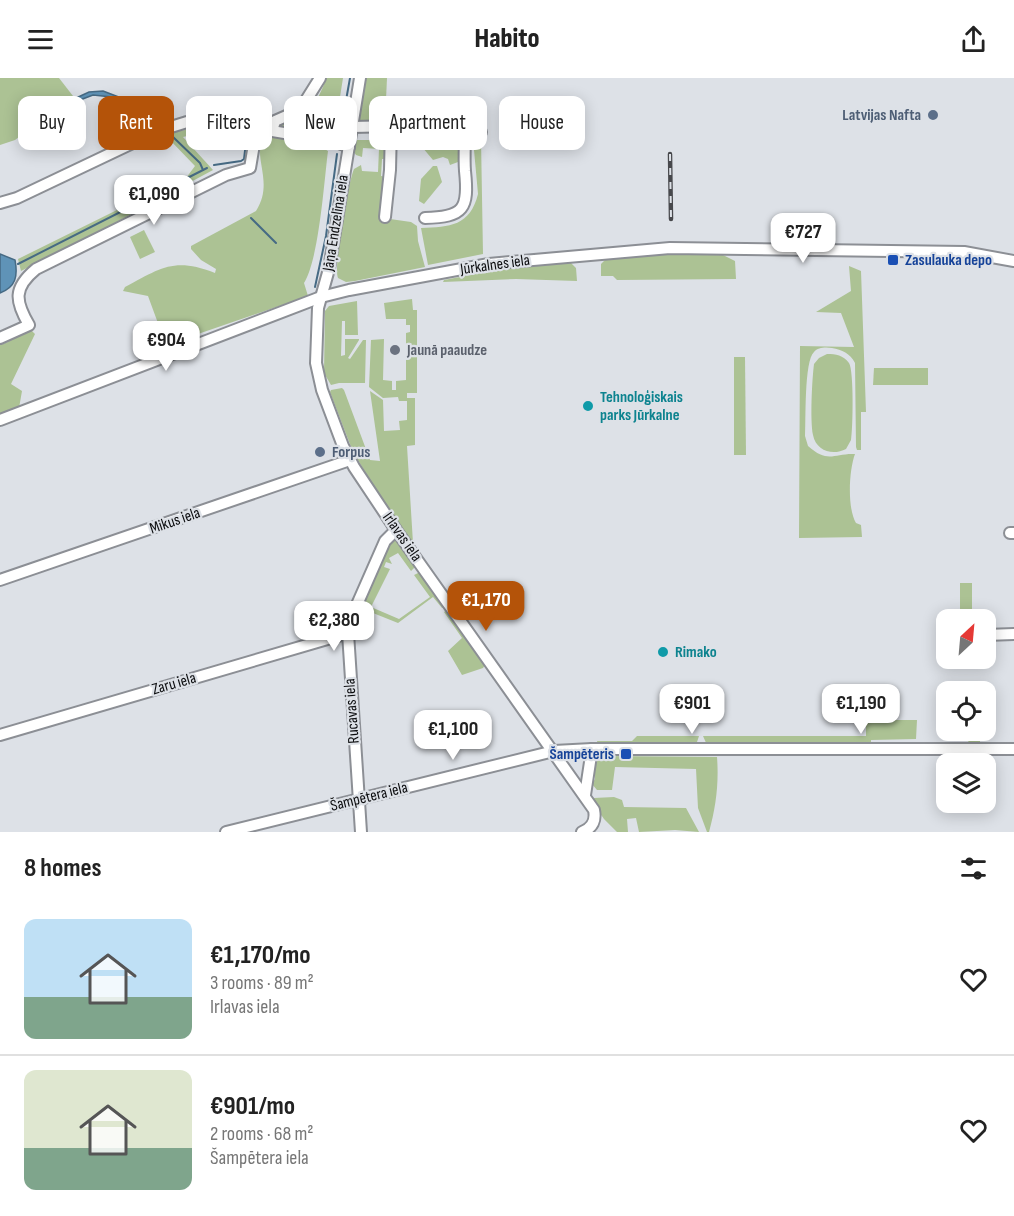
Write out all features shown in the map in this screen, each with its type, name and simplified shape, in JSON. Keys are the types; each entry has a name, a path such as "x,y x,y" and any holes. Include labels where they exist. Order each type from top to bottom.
{"street":[{"path":"284,133 272,131 275,122 300,110 320,78"},
{"name":"Jāņa Endzelīna iela","path":"357,96 360,78"},
{"path":"0,202 16,198 169,127 186,122"},
{"path":"0,338 28,325 17,302 17,297 26,277 36,269 226,175 248,169 253,150"},
{"name":"Jāņa Endzelīna iela","path":"321,297 329,269 344,150"},
{"path":"385,217 390,150"},
{"path":"425,218 451,216 459,211 465,202 468,190 465,150"},
{"name":"Jūrkalnes iela","path":"0,420 321,297 489,264 670,248 941,251 974,253 1014,261"},
{"name":"Irlavas iela","path":"321,297 317,330 318,375 335,427 350,460 396,530 585,795 596,818 592,825 582,832"},
{"name":"Mikus iela","path":"0,580 350,460"},
{"name":"Rucavas iela","path":"361,832 348,633 352,616 385,541 396,530"},
{"name":"Zaru iela","path":"0,735 348,633"},
{"path":"996,635 1014,634"},
{"path":"585,795 592,749"},
{"name":"Šampētera iela","path":"226,832 554,751 592,749 1014,749"}],"green space":[{"path":"0,78 59,78 73,96 18,96 18,138 0,145"},
{"path":"326,78 343,78 340,96 319,95"},
{"path":"366,78 387,78 386,96 369,96 369,123 358,121"},
{"path":"186,130 186,136 183,137 186,140 186,150 195,150 213,170 21,271 18,259 117,210 116,207 138,196 140,199 186,178 195,166 174,144 175,132"},
{"path":"272,135 284,137 284,150 328,151 314,257 304,283 308,296 166,345 148,296 123,291 125,287 158,270 178,265 201,268 215,273 216,269 201,260 191,246 256,211 263,190 260,150 272,150"},
{"path":"357,140 369,140 369,148 363,148 362,157 354,152 357,150"},
{"path":"379,150 387,150 387,159 382,159 381,176 387,177 382,221 390,219 411,222 417,226 418,241 425,267 346,282 338,278 337,271 342,225 354,169 361,165 362,171 378,172"},
{"path":"425,150 458,150 458,162 450,165 448,159 443,157 433,160"},
{"path":"474,150 481,150 483,254 428,265 421,228 441,227 464,219 470,213 478,194"},
{"path":"433,166 437,166 442,182 424,204 419,201 421,179"},
{"path":"144,230 155,252 140,259 130,237"},
{"path":"660,254 721,254 735,261 736,279 617,280 613,276 601,276 601,264 605,260"},
{"path":"571,263 576,268 577,281 516,279 443,282 502,269"},
{"path":"849,266 861,271 866,412 861,412 861,450 857,450 856,447 855,363 848,354 836,349 820,348 811,358 807,379 805,436 808,446 821,455 855,454 850,479 850,499 853,516 856,523 861,525 862,537 799,538 800,346 854,347 841,313 816,312 851,291"},
{"path":"412,299 413,310 417,310 417,393 407,393 407,398 415,398 415,445 407,446 413,543 383,501 353,452 330,392 342,388 344,390 370,460 380,461 370,391 383,400 384,431 400,430 399,421 407,420 407,401 399,401 398,397 383,398 369,387 371,340 384,339 383,380 392,381 392,390 396,390 396,381 406,380 406,333 410,332 410,325 406,325 406,319 386,319 384,303"},
{"path":"357,301 358,335 345,335 345,321 342,321 341,356 345,355 345,339 359,339 348,358 350,359 363,340 366,340 365,383 331,385 324,373 325,311 329,306"},
{"path":"29,328 35,334 11,384 22,391 19,408 0,415 0,345"},
{"path":"827,354 847,360 852,377 851,440 846,449 836,452 826,451 818,445 812,428 814,364"},
{"path":"734,357 745,357 746,455 734,455"},
{"path":"874,368 928,368 928,385 873,385"},
{"path":"392,540 397,540 416,566 411,571 398,553 389,558 392,564 386,562 384,567 390,569 371,607 399,619 430,597 414,575 420,572 445,606 442,608 433,597 398,623 363,609 354,630 356,674 354,673 353,625 387,545"},
{"path":"960,583 972,583 972,609 960,609"},
{"path":"447,610 485,665 483,668 462,675 448,651 462,638 444,612"},
{"path":"866,720 917,720 916,739 871,740 871,745 707,745 703,736 866,736"},
{"path":"637,736 699,736 696,745 598,745 597,741 632,741"},
{"path":"968,741 980,741 980,744 969,744"},
{"path":"605,756 717,757 716,795 709,832 707,832 698,808 696,769 615,767 612,790 597,790 592,784 595,779 595,759"},
{"path":"614,797 622,800 624,807 686,808 699,832 675,830 639,832 636,818 627,819 628,832 617,832 604,819 591,800"}],"water":[{"path":"103,91 116,96 80,96 89,92"},
{"path":"0,254 15,260 16,271 13,284 0,293"}],"waterway":[{"path":"347,96 350,78"},
{"path":"174,138 200,163 203,170"},
{"path":"214,165 241,161 244,159 245,150"},
{"path":"315,287 326,236 337,154"},
{"path":"18,264 207,168"},
{"path":"251,218 276,243"}],"railway":[{"path":"670,154 671,219"}],"place":[{"name":"Latvijas Nafta","path":"933,115"},
{"name":"Zasulauka depo","path":"893,260"},
{"name":"Jaunā paaudze","path":"395,350"},
{"name":"Tehnoloģiskais parks Jūrkalne","path":"588,406"},
{"name":"Forpus","path":"320,452"},
{"name":"Rimako","path":"663,652"},
{"name":"Šampēteris","path":"626,754"}]}
